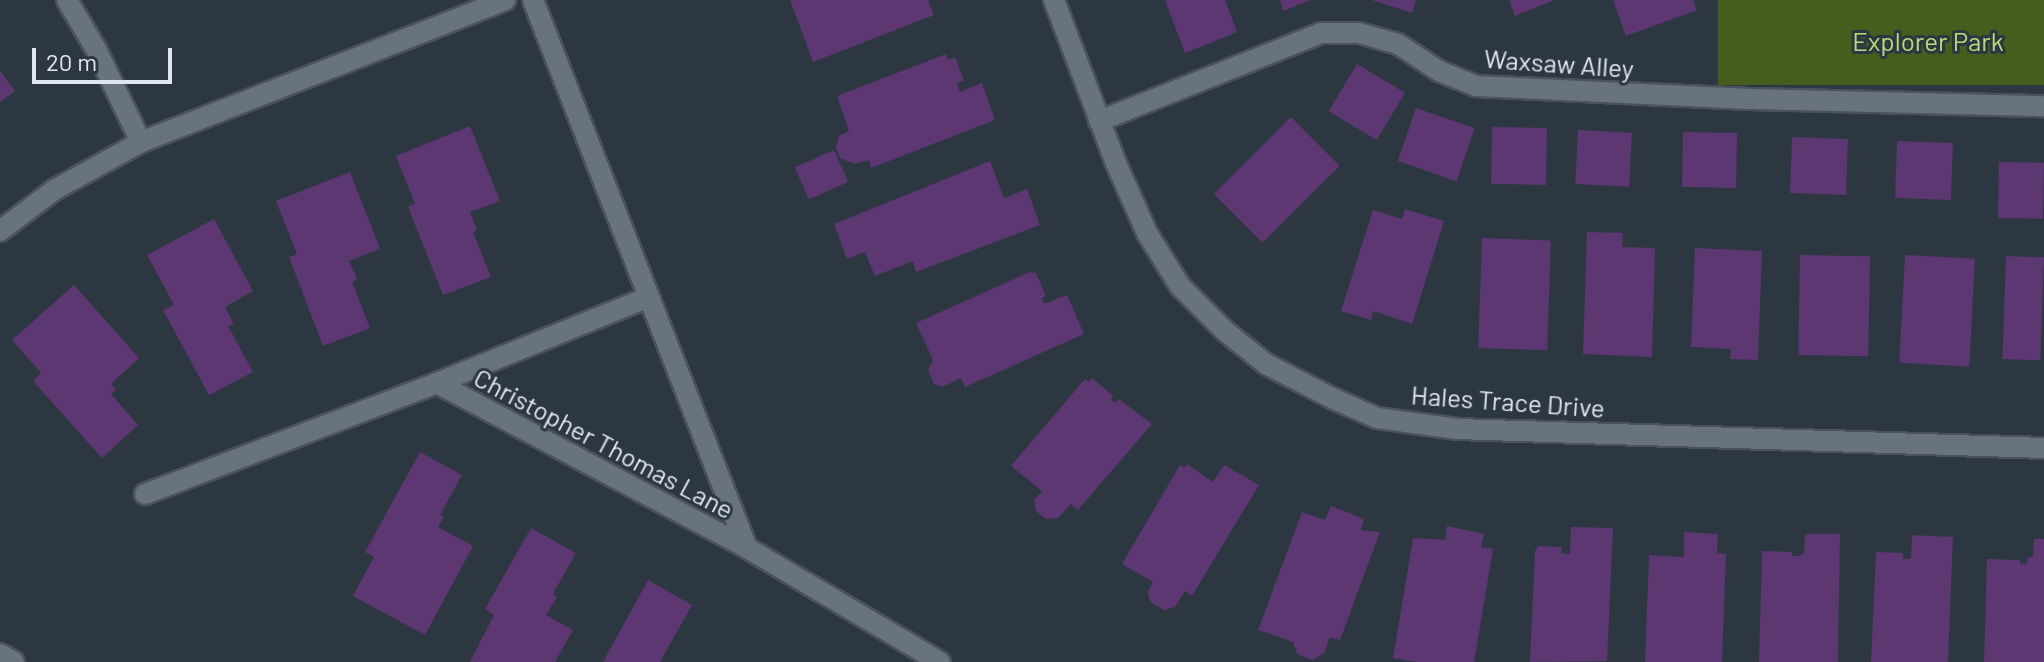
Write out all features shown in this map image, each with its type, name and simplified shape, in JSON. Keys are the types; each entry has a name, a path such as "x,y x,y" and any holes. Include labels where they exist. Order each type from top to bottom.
{"street":[{"path":"67,0 96,49 141,142"},
{"path":"0,231 54,190 141,142 505,0"},
{"name":"Christopher Thomas Lane","path":"533,0 646,298 747,548"},
{"name":"Hales Trace Drive","path":"1054,0 1099,121 1147,233 1180,286 1225,331 1266,364 1377,418 1457,429 2044,448"},
{"name":"Waxsaw Alley","path":"1099,121 1321,33 1359,33 1398,44 1439,71 1476,86 1750,99 2044,106"},
{"name":"Christopher Thomas Lane","path":"145,494 437,383 646,298"},
{"name":"Christopher Thomas Lane","path":"437,383 747,548 940,662"},
{"path":"0,654 14,662"}],"green space":[{"name":"Explorer Park","path":"1718,0 2044,0 2044,85 1718,85"}],"building":[{"path":"790,0 928,0 934,15 813,62"},
{"path":"1165,0 1225,0 1237,32 1185,53"},
{"path":"1280,0 1311,0 1283,11"},
{"path":"1372,0 1416,0 1412,13"},
{"path":"1509,0 1555,0 1515,16"},
{"path":"1613,0 1693,0 1697,10 1626,36"},
{"path":"946,54 948,60 955,57 964,81 957,83 960,92 982,83 995,120 871,168 869,160 855,164 840,158 836,147 839,136 849,131 837,96"},
{"path":"1357,64 1405,93 1377,140 1329,111"},
{"path":"0,71 15,91 0,102"},
{"path":"1416,108 1475,128 1456,181 1398,161"},
{"path":"1291,117 1340,166 1263,243 1214,194"},
{"path":"470,126 500,201 470,212 477,230 473,232 491,277 443,295 408,207 415,204 396,156"},
{"path":"1492,127 1547,128 1546,185 1491,184"},
{"path":"1578,130 1632,133 1629,187 1575,184"},
{"path":"1683,132 1737,133 1736,188 1682,187"},
{"path":"1792,137 1848,139 1846,195 1790,193"},
{"path":"1897,141 1953,143 1951,200 1895,198"},
{"path":"834,150 848,182 809,199 795,167"},
{"path":"990,161 1004,198 1027,189 1040,225 916,272 913,261 875,276 865,252 847,259 834,224"},
{"path":"1999,162 2044,163 2043,219 1998,218"},
{"path":"350,172 380,249 349,261 357,279 352,282 370,328 323,346 289,257 297,254 276,201"},
{"path":"1405,209 1444,221 1412,324 1373,311 1371,320 1341,311 1373,210 1402,219"},
{"path":"214,219 253,291 225,307 234,324 228,326 253,372 209,395 163,310 174,305 147,255"},
{"path":"1587,232 1623,233 1622,247 1655,248 1652,357 1583,354"},
{"path":"1482,238 1551,240 1547,350 1478,348"},
{"path":"1695,248 1762,251 1758,360 1730,359 1731,349 1691,347"},
{"path":"1800,255 1870,256 1868,356 1798,355"},
{"path":"1905,255 1975,259 1969,367 1899,363"},
{"path":"2006,256 2044,257 2040,360 2002,359"},
{"path":"1030,272 1036,273 1046,296 1042,298 1044,304 1067,295 1084,334 965,387 961,378 943,387 934,384 928,370 933,360 916,323"},
{"path":"74,285 139,358 111,384 116,390 111,394 138,425 102,458 33,381 41,373 12,340"},
{"path":"1092,378 1113,396 1111,399 1115,403 1119,399 1152,424 1078,510 1071,504 1058,518 1046,519 1036,511 1034,500 1042,491 1011,466 1085,379 1089,382"},
{"path":"420,452 462,475 440,515 444,517 438,527 473,546 425,635 353,596 374,557 365,552"},
{"path":"1187,464 1213,482 1224,465 1259,485 1192,596 1185,591 1175,607 1164,610 1150,602 1148,592 1153,582 1122,564 1180,465 1184,468"},
{"path":"1331,506 1364,519 1361,530 1380,532 1340,640 1330,637 1324,653 1312,660 1297,654 1293,642 1258,630 1302,512 1325,520"},
{"path":"1447,526 1484,534 1481,547 1493,549 1474,662 1417,662 1393,658 1413,538 1445,540"},
{"path":"1571,527 1613,528 1607,661 1530,662 1535,551 1538,546 1562,547 1561,553 1570,554"},
{"path":"531,528 576,553 553,594 557,597 546,615 573,630 555,662 470,662 494,615 485,609"},
{"path":"1684,532 1718,534 1717,553 1726,554 1722,662 1645,662 1649,555 1684,557"},
{"path":"1805,534 1840,534 1838,662 1759,662 1762,551 1792,552 1792,556 1799,556 1804,553"},
{"path":"1912,535 1953,537 1948,662 1871,662 1876,552 1903,553 1903,559 1911,559"},
{"path":"2034,539 2044,539 2044,662 1984,662 1987,559 2020,560 2020,563 2027,564 2028,557 2033,557"},
{"path":"648,580 692,605 660,662 603,662"}]}
